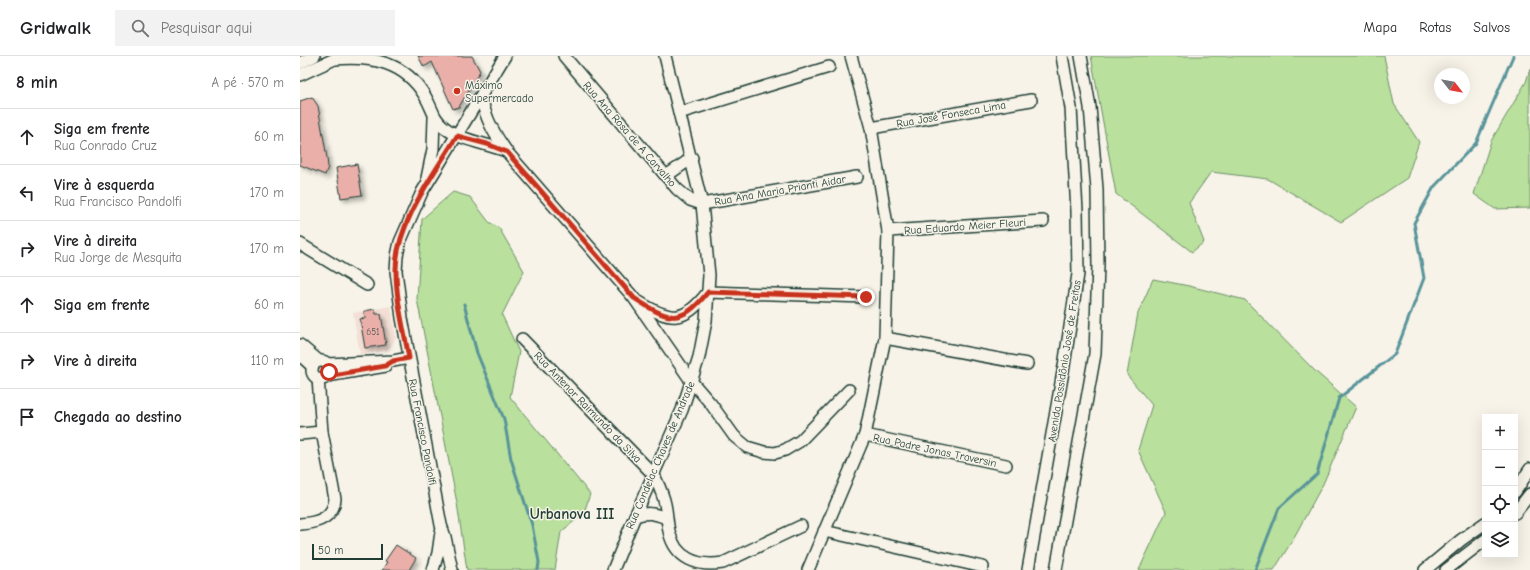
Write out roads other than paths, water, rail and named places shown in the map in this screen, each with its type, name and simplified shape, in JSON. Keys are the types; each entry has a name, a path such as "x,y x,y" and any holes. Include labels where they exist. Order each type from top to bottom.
{"street":[{"path":"300,63 314,56"},
{"name":"Rua Francisco Pandolfi","path":"441,525 398,293 396,271 397,256 402,236 422,192 505,56"},
{"name":"Rua Ana Rosa de A Carvalho","path":"564,56 666,176 690,200 702,204"},
{"name":"Rua Condelac Chaves de Andrade","path":"613,570 692,382 703,339 708,292 708,252 702,204 692,158 665,56"},
{"path":"808,570 865,435 885,338 888,231 871,128 851,56"},
{"name":"Avenida Possidônio José de Freitas","path":"1028,570 1066,359 1078,274 1077,211 1071,108 1062,56"},
{"name":"Avenida Possidônio José de Freitas","path":"1056,570 1095,354 1098,265 1097,189 1090,107 1081,56"},
{"path":"300,75 338,58 371,59 387,60 415,82 426,97 434,118 433,149 422,192"},
{"path":"679,113 829,67"},
{"path":"481,97 486,116 494,133 507,152 634,298 692,382 711,404 734,436 747,447 764,452 775,453 785,450 800,441 849,390"},
{"name":"Rua José Fonseca Lima","path":"871,128 1030,100"},
{"path":"434,118 457,136 487,144 507,152"},
{"path":"666,176 692,158"},
{"name":"Rua Ana Maria Prianti Aidar","path":"702,204 857,177"},
{"name":"Rua Eduardo Meier Fleuri","path":"888,231 1043,221"},
{"path":"300,244 367,285"},
{"path":"634,298 652,310 670,317 688,312 708,292 866,297"},
{"path":"885,338 1027,364"},
{"name":"Rua Antenor Raimundo da Silva","path":"522,340 654,475"},
{"path":"300,345 320,364 393,361 409,358"},
{"path":"300,355 329,369 322,377 322,432 335,498 334,509 329,516 300,524"},
{"path":"320,364 313,374 322,377 385,366 393,361"},
{"path":"300,434 322,432"},
{"name":"Rua Padre Jonas Traversin","path":"865,435 1006,465"},
{"path":"1518,487 1530,469"},
{"path":"654,475 662,494 669,533 676,550 696,563 709,565 723,563 801,526"},
{"path":"1518,509 1530,494"},
{"path":"635,516 645,512 653,513 666,518"},
{"path":"433,570 438,553 441,525"},
{"path":"441,525 452,570"},
{"path":"1425,570 1461,540 1482,525"},
{"path":"824,531 983,567"},
{"path":"1446,570 1482,542"},
{"path":"438,553 445,570"}],"waterway":[{"path":"1255,570 1279,508 1317,474 1339,398 1395,354 1424,278 1414,223 1434,187 1476,143 1513,56"},
{"path":"464,304 477,353 504,419 511,459 532,525 539,562 538,570"}],"place":[{"name":"Máximo Supermercado","path":"457,91"}],"district":[{"name":"Urbanova III","path":"572,514"}]}
